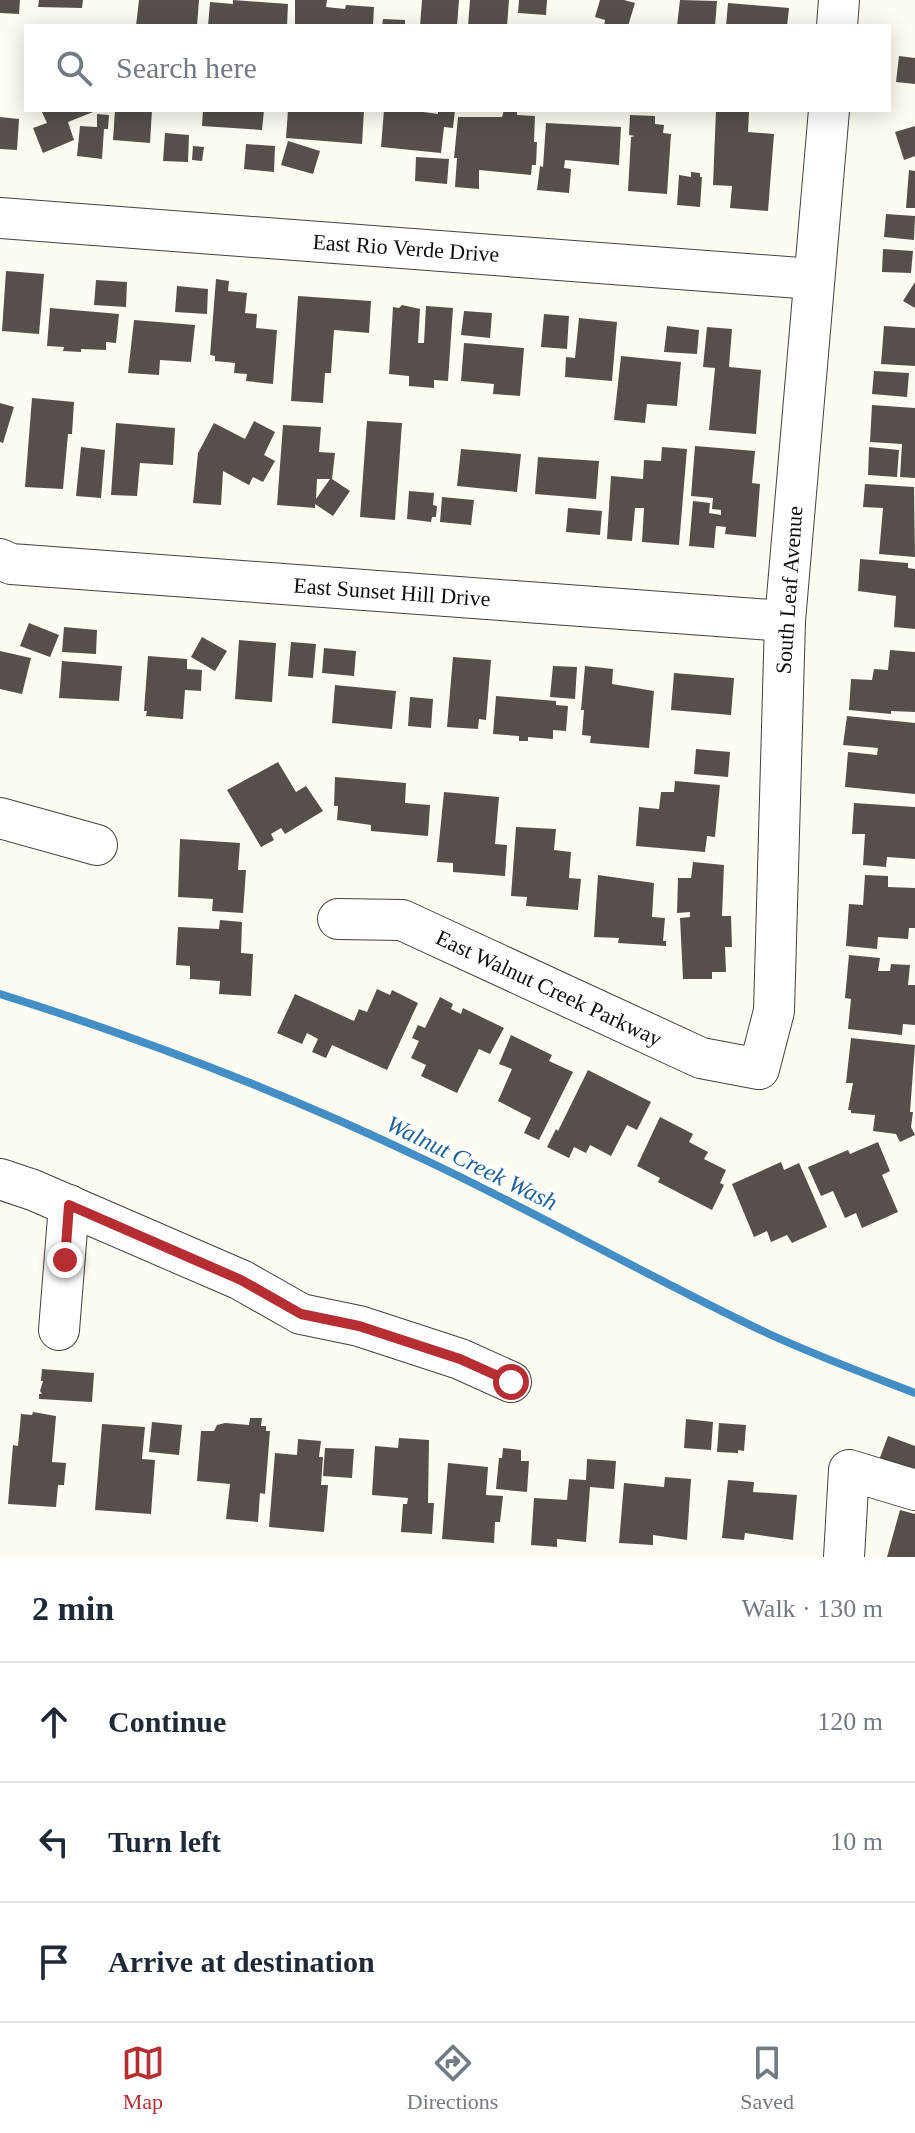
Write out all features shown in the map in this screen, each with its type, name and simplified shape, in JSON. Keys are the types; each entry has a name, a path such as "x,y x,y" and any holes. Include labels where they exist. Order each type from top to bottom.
{"street":[{"path":"837,24 839,0"},
{"name":"South Leaf Avenue","path":"759,1069 774,1011 785,621 829,112"},
{"name":"East Rio Verde Drive","path":"0,218 813,279"},
{"name":"East Sunset Hill Drive","path":"0,559 11,564 785,621"},
{"path":"0,818 97,845"},
{"name":"East Walnut Creek Parkway","path":"338,919 402,920 701,1058 759,1069"},
{"path":"0,1179 69,1205 241,1280 301,1314 359,1326 431,1349 511,1382"},
{"path":"59,1330 69,1205"},
{"path":"844,1557 849,1470 915,1490"}],"building":[{"path":"0,0 20,0 19,14 0,13"},
{"path":"39,0 83,0 82,8 38,7"},
{"path":"139,0 199,0 197,24 136,24"},
{"path":"233,0 288,4 287,24 208,24 210,2 233,4"},
{"path":"295,0 327,0 326,7 345,9 346,5 374,7 373,24 295,24"},
{"path":"422,0 459,0 457,24 420,24"},
{"path":"470,0 509,0 507,24 468,24"},
{"path":"519,0 547,0 546,15 518,13"},
{"path":"600,0 635,3 629,24 604,24 605,20 595,17"},
{"path":"680,0 717,1 715,24 677,24"},
{"path":"728,3 789,8 787,24 726,24"},
{"path":"383,19 405,20 405,24 382,24"},
{"path":"899,56 915,58 915,84 896,82"},
{"path":"42,112 93,112 68,122 74,140 43,153 33,128 47,123"},
{"path":"115,112 152,112 150,143 113,140"},
{"path":"203,112 264,112 262,130 202,126"},
{"path":"288,112 364,112 362,144 286,138"},
{"path":"384,112 455,112 453,128 444,127 441,153 381,147"},
{"path":"503,112 535,116 536,165 532,165 531,175 479,170 479,189 455,187 458,117 502,117"},
{"path":"716,112 749,112 748,132 774,134 768,211 730,208 732,186 713,185"},
{"path":"97,114 109,115 108,129 104,129 102,159 77,156 80,126 97,127"},
{"path":"630,115 655,116 655,124 664,125 663,133 671,134 667,194 628,191 631,137 635,136 629,135"},
{"path":"0,117 19,119 17,150 0,149"},
{"path":"546,123 621,127 619,165 565,160 564,168 571,169 569,193 537,190 540,166 543,167"},
{"path":"915,126 915,156 904,160 895,132"},
{"path":"165,133 189,135 188,162 163,161"},
{"path":"288,141 320,151 313,174 281,165"},
{"path":"246,144 275,146 274,172 244,169"},
{"path":"193,146 204,147 202,161 192,160"},
{"path":"416,157 449,159 447,184 415,181"},
{"path":"909,170 915,171 915,208 906,208"},
{"path":"691,172 700,173 702,177 700,207 677,205 679,175 691,177"},
{"path":"886,214 915,216 914,240 884,237"},
{"path":"883,249 913,251 911,273 882,272"},
{"path":"6,271 44,274 39,334 2,331"},
{"path":"216,279 229,281 228,291 247,293 245,313 257,314 256,328 277,330 273,384 246,381 247,374 234,373 235,363 215,361 215,356 210,355"},
{"path":"96,280 127,282 126,307 94,305"},
{"path":"915,282 915,308 903,301"},
{"path":"177,286 208,289 207,314 175,312"},
{"path":"298,296 371,301 369,333 334,330 331,373 325,373 323,403 291,401"},
{"path":"402,305 420,309 418,343 424,343 426,306 453,308 448,381 434,380 434,388 409,386 409,376 389,374 393,307"},
{"path":"50,308 119,314 116,343 106,342 106,350 81,349 81,352 47,346"},
{"path":"464,311 492,313 490,338 461,335"},
{"path":"544,314 569,316 567,349 541,347"},
{"path":"579,318 617,322 612,381 565,377 566,357 575,358"},
{"path":"134,320 195,325 191,362 160,360 159,375 128,373"},
{"path":"667,326 699,330 697,354 664,352"},
{"path":"884,326 915,328 915,366 881,364"},
{"path":"707,327 732,329 729,367 761,370 756,434 709,430 715,368 703,367"},
{"path":"464,343 524,348 520,396 493,394 494,384 461,381"},
{"path":"621,356 681,362 677,406 647,404 645,423 614,420"},
{"path":"874,371 909,373 907,397 872,394"},
{"path":"32,398 74,402 63,489 25,487"},
{"path":"0,403 14,407 3,443 0,442"},
{"path":"872,405 915,408 915,478 900,477 902,444 870,442"},
{"path":"254,421 275,432 264,455 275,461 263,482 253,477 249,485 223,471 221,505 193,503 198,453 214,423 245,439"},
{"path":"367,421 402,423 395,520 360,517"},
{"path":"116,423 175,428 173,465 140,463 137,496 111,495"},
{"path":"283,425 321,427 319,452 335,453 332,479 350,491 333,516 315,504 315,508 277,505","holes":["317,479 330,479 316,499"]},
{"path":"695,446 755,451 752,483 760,484 756,537 725,534 726,527 716,526 714,548 689,546 693,501 710,503 709,513 721,515 721,510 712,509 713,498 691,496"},
{"path":"81,447 105,450 101,498 76,496"},
{"path":"662,447 687,449 679,545 642,542 644,508 635,508 632,541 607,539 611,476 643,479 644,460 661,461"},
{"path":"869,447 899,450 897,477 868,475"},
{"path":"461,449 521,454 517,492 457,486"},
{"path":"538,457 599,461 596,499 535,494"},
{"path":"865,484 914,487 915,557 879,554 883,508 863,507"},
{"path":"409,491 434,493 436,517 432,517 431,522 407,519"},
{"path":"442,497 474,500 471,525 440,522"},
{"path":"568,508 602,511 600,535 566,532"},
{"path":"860,559 908,563 908,568 915,569 915,629 894,627 896,596 858,591"},
{"path":"29,623 59,635 50,657 20,646"},
{"path":"64,627 97,630 96,654 62,652"},
{"path":"202,637 227,651 215,671 191,657"},
{"path":"239,640 276,643 272,702 235,699"},
{"path":"291,642 316,644 313,678 288,676"},
{"path":"324,648 356,651 354,676 322,673"},
{"path":"890,650 915,652 915,712 891,711 891,714 849,710 851,679 872,680 874,669 888,670"},
{"path":"0,651 31,658 22,694 0,689"},
{"path":"148,656 187,659 187,669 202,670 201,691 185,690 183,719 146,716"},
{"path":"453,657 491,660 486,720 479,719 478,729 447,727"},
{"path":"62,661 122,666 119,701 59,698"},
{"path":"553,666 577,667 575,699 550,697"},
{"path":"585,666 613,669 612,684 654,691 649,748 590,743 591,736 582,735"},
{"path":"674,673 734,678 731,715 671,710"},
{"path":"335,685 396,691 392,729 332,723"},
{"path":"496,696 556,701 556,705 568,706 566,731 553,730 553,739 528,737 528,741 519,741 519,736 493,734"},
{"path":"410,697 433,699 431,728 408,726"},
{"path":"847,716 915,723 915,794 845,787 848,752 877,755 878,748 843,745"},
{"path":"696,749 730,752 728,777 694,774"},
{"path":"278,762 296,792 306,786 323,811 285,834 281,828 271,834 274,840 261,847 227,790"},
{"path":"335,777 406,783 405,803 430,805 428,836 371,831 371,825 337,820"},
{"path":"675,781 720,785 715,837 707,836 705,852 636,846 639,807 659,809 661,792 674,792"},
{"path":"444,792 499,797 495,844 507,845 505,876 453,872 453,863 437,862"},
{"path":"854,803 915,807 915,859 887,857 886,867 863,865 865,834 852,834"},
{"path":"516,827 556,829 554,850 571,852 569,878 581,879 578,910 526,906 527,897 511,896"},
{"path":"180,839 240,843 238,870 246,870 243,913 212,911 213,899 178,897"},
{"path":"693,862 724,865 722,916 731,916 732,947 725,947 726,972 712,972 712,979 683,979 680,918 690,917 690,912 677,913 678,878 691,878"},
{"path":"598,875 654,883 652,917 665,918 663,941 666,941 666,946 618,943 619,938 594,937"},
{"path":"865,875 888,876 888,887 915,888 915,928 909,928 908,939 878,937 877,949 846,946 849,904 863,905"},
{"path":"220,920 242,922 241,953 253,954 251,996 219,994 220,981 190,979 190,966 176,965 178,927 219,929"},
{"path":"849,955 880,958 878,971 890,971 891,964 910,965 908,985 915,985 915,1025 903,1024 902,1035 848,1029 851,999 845,998"},
{"path":"377,989 390,995 392,990 418,1003 387,1070 332,1045 326,1058 312,1052 318,1039 307,1033 302,1044 277,1033 295,994 354,1021 359,1009 367,1012"},
{"path":"440,997 453,1004 451,1009 461,1014 463,1008 504,1028 490,1054 479,1049 457,1093 421,1076 426,1065 411,1058 419,1041 412,1038 418,1025 425,1028"},
{"path":"511,1035 552,1055 549,1061 573,1072 539,1140 524,1133 531,1118 498,1101 512,1069 499,1064"},
{"path":"851,1038 915,1045 910,1112 913,1112 911,1127 915,1135 900,1142 896,1134 873,1131 875,1115 851,1113 848,1110 853,1083 846,1083"},
{"path":"588,1070 651,1102 637,1130 627,1125 611,1156 590,1145 586,1153 574,1147 569,1158 547,1147"},
{"path":"660,1117 693,1134 689,1142 708,1152 704,1159 726,1170 720,1183 724,1185 712,1210 658,1182 660,1178 637,1166"},
{"path":"878,1142 890,1171 882,1175 898,1212 862,1228 856,1213 845,1218 833,1191 821,1196 808,1167 848,1150 850,1154"},
{"path":"781,1162 784,1170 799,1163 827,1227 792,1243 787,1235 771,1242 767,1231 754,1237 732,1184"},
{"path":"42,1369 94,1373 92,1402 39,1399 39,1394 42,1394"},
{"path":"33,1412 56,1416 52,1462 66,1463 64,1485 58,1485 56,1507 8,1504 13,1445 18,1446 21,1414 32,1415"},
{"path":"250,1418 262,1418 261,1426 266,1426 266,1431 270,1431 265,1494 260,1493 258,1522 226,1519 230,1484 197,1481 201,1431 214,1431 217,1425 225,1423 249,1425"},
{"path":"686,1419 713,1422 711,1450 684,1448"},
{"path":"152,1422 182,1425 179,1455 149,1452"},
{"path":"719,1423 746,1425 744,1451 717,1452"},
{"path":"102,1424 145,1427 142,1459 155,1460 151,1514 95,1510"},
{"path":"888,1436 915,1446 915,1473 879,1460"},
{"path":"399,1438 429,1440 428,1503 434,1503 432,1534 401,1532 403,1504 407,1504 408,1498 372,1495 375,1446 398,1448"},
{"path":"298,1439 321,1441 321,1485 328,1485 324,1532 269,1527 275,1453 297,1455"},
{"path":"325,1448 354,1449 352,1478 323,1476"},
{"path":"503,1448 521,1450 521,1461 529,1461 527,1492 496,1489"},
{"path":"587,1459 616,1461 614,1489 590,1487 586,1542 557,1539 557,1547 531,1545 534,1498 567,1500 569,1479 586,1480"},
{"path":"448,1463 488,1467 486,1495 503,1496 500,1522 495,1522 494,1543 442,1539"},
{"path":"665,1477 691,1479 687,1540 653,1535 653,1545 619,1543 624,1483 664,1487"},
{"path":"728,1480 754,1482 753,1492 797,1495 793,1540 745,1533 744,1540 722,1538"},
{"path":"900,1510 915,1514 915,1557 887,1557"}],"waterway":[{"name":"Walnut Creek Wash","path":"0,994 161,1049 320,1112 467,1180 769,1334 915,1393"}],"route":[{"path":"65,1260 69,1205 241,1280 301,1314 359,1326 460,1359 511,1382"}]}
